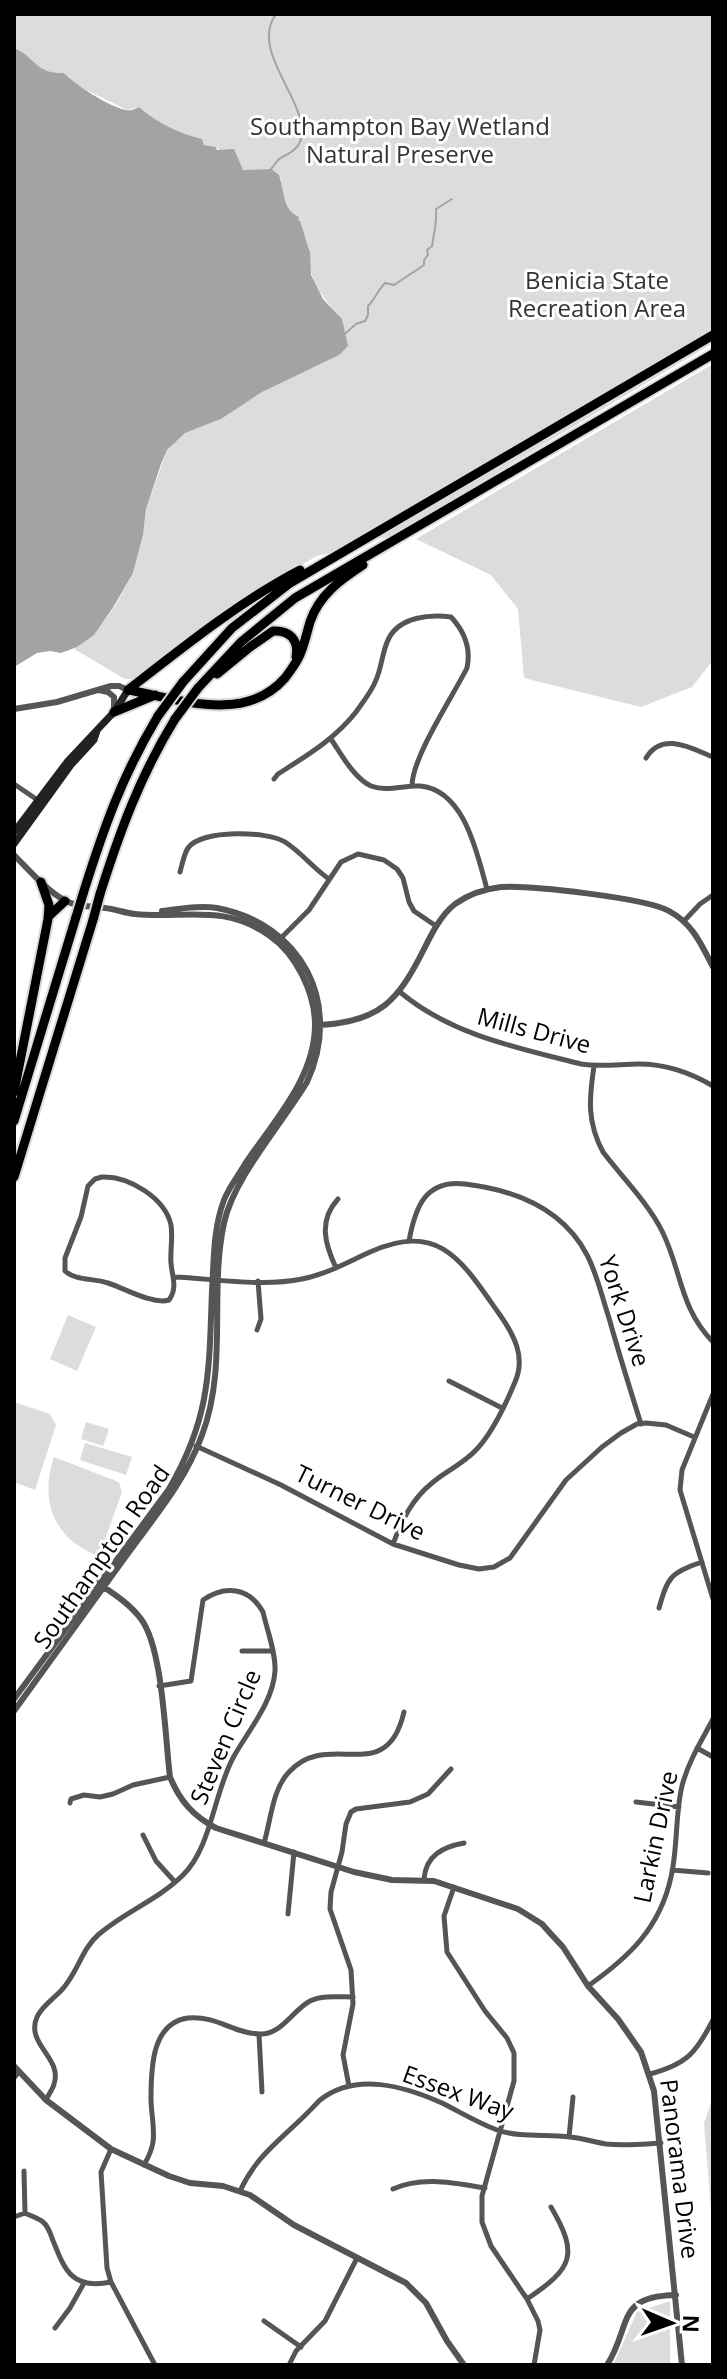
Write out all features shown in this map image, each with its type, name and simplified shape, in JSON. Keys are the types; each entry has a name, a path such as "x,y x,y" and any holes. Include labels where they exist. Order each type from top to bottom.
{"highway":[{"path":"14,1121 83,894 119,788 158,716 215,645 290,583 713,335"},
{"path":"14,1177 100,894 134,795 151,759 198,688 232,651 274,614 323,581 713,354"},
{"path":"128,690 208,705 247,703 278,685 295,664 315,609 324,596 350,573 411,535 421,524"},
{"path":"128,690 268,588 344,550"},
{"path":"198,688 273,631 288,633 293,638 297,650 295,664"},
{"path":"114,712 155,695"},
{"path":"14,1092 48,919 49,905 41,882"},
{"path":"48,919 65,901"}],"main road":[{"path":"14,832 94,740 97,731 128,690"},
{"path":"14,844 40,802"}],"street":[{"path":"274,779 331,739 356,711 375,683 390,634 419,618 451,617 457,623 470,655 467,668 427,743 412,786"},
{"path":"14,709 57,702 117,686 128,690"},
{"path":"96,690 108,692 114,697 114,712"},
{"path":"331,739 362,780 370,785 432,787 444,794 470,834 487,889"},
{"path":"646,758 654,748 670,743 691,747 713,757"},
{"path":"14,784 40,802"},
{"path":"180,872 188,847 195,842 210,836 261,834 287,843 329,879"},
{"path":"279,940 309,910 341,862 353,855 365,854 384,860 400,873 414,911 436,926"},
{"name":"Southampton Road","path":"14,855 65,901 87,907 134,914 216,908 257,921 296,954 317,996 318,1025 318,1053 307,1082 231,1202 222,1235 216,1279 208,1381 194,1446 169,1489 14,1711"},
{"path":"318,1025 353,1022 375,1013 400,992 436,926 455,904 487,889 514,887 646,903 671,912 684,921 700,939 713,967"},
{"path":"684,921 713,895"},
{"name":"Mills Drive","path":"400,992 417,1006 463,1031 594,1066 657,1066 689,1074 713,1086"},
{"path":"594,1066 590,1119 597,1141 657,1222 668,1244 686,1303 713,1342"},
{"path":"102,1177 119,1179 161,1204 170,1222 171,1262 175,1277 172,1296 162,1302 102,1281 74,1277 65,1271 65,1258 91,1182 102,1177"},
{"name":"York Drive","path":"409,1241 415,1212 421,1201 434,1189 451,1183 509,1193 540,1205 556,1217 570,1230 588,1256 641,1424"},
{"path":"336,1268 324,1233 329,1211 338,1199"},
{"path":"175,1277 299,1280 336,1268 385,1245 409,1241 430,1243 452,1254 468,1270 511,1331 519,1353 515,1383 493,1428 461,1463 431,1484 414,1502 401,1522 393,1544"},
{"path":"257,1330 261,1319 258,1281"},
{"path":"449,1381 502,1408"},
{"path":"713,1394 682,1470 680,1490 713,1599"},
{"path":"641,1424 666,1425 694,1437"},
{"name":"Turner Drive","path":"194,1446 281,1485 393,1544 469,1568 487,1568 500,1564 516,1552 566,1480 602,1447 621,1433 641,1424"},
{"path":"659,1608 671,1576 702,1562"},
{"name":"Southampton Road","path":"14,1699 101,1585"},
{"name":"Panorama Drive","path":"101,1585 130,1606 148,1628 156,1654 170,1777 189,1809 208,1824 338,1867 380,1879 424,1879 518,1909 542,1924 563,1947 588,1986 631,2037 650,2074 656,2101 682,2365"},
{"name":"Steven Circle","path":"46,2100 55,2084 56,2073 36,2039 37,2016 63,1989 98,1935 175,1882 192,1865 231,1761 269,1696 275,1669 259,1604 241,1592 217,1591 203,1600 191,1681 159,1686"},
{"path":"242,1651 272,1651"},
{"path":"264,1843 280,1785 295,1766 315,1756 376,1754 385,1749 400,1730 404,1712"},
{"name":"Larkin Drive","path":"588,1986 650,1931 665,1898 672,1870 682,1788 697,1748 713,1719"},
{"path":"697,1748 713,1757"},
{"path":"240,2191 260,2158 322,2099 349,2086 343,2055 353,1997 349,1957 330,1909 331,1892 351,1812 419,1798 428,1794 451,1769"},
{"path":"70,1803 71,1799 80,1796 100,1797 133,1785 170,1777"},
{"path":"636,1802 679,1807"},
{"path":"143,1835 156,1861 175,1882"},
{"path":"424,1879 425,1869 435,1854 442,1848 464,1843"},
{"path":"288,1914 294,1852"},
{"path":"672,1870 708,1873"},
{"path":"454,1887 444,1916 447,1952 485,2011 507,2038 514,2053 514,2081 481,2207 485,2235 527,2299 540,2330 534,2365"},
{"path":"144,2165 153,2144 151,2100 155,2054 165,2030 186,2018 206,2018 259,2034 275,2030 309,2002 320,1997 353,1997"},
{"path":"650,2074 673,2068 692,2056 713,2020"},
{"path":"259,2034 262,2092"},
{"path":"16,2072 46,2100 111,2149 190,2183 240,2191 294,2225 387,2272 426,2303 464,2365"},
{"name":"Essex Way","path":"349,2086 362,2083 395,2087 440,2102 500,2130 529,2136 569,2137 606,2144 661,2143"},
{"path":"569,2137 573,2097"},
{"path":"111,2149 101,2172 106,2256 111,2282 155,2365"},
{"path":"24,2171 25,2213"},
{"path":"393,2189 423,2181 485,2188"},
{"path":"527,2299 555,2278 568,2258 566,2233 551,2207"},
{"path":"14,2217 25,2213 41,2219 68,2273 84,2283 96,2285 111,2282"},
{"path":"289,2365 296,2351 325,2321 357,2258"},
{"path":"55,2328 84,2283"},
{"path":"607,2365 627,2316 634,2307 655,2296 676,2295"},
{"path":"264,2321 301,2347"}],"green space":[{"path":"14,14 713,14 713,343 393,535 317,556 253,592 132,679 125,679 74,649 94,634 115,606 133,573 146,509 167,450 185,433 221,419 262,392 342,319 313,279 309,247 288,206 281,178 271,169 243,170 216,147 204,145 202,139 160,123 139,107 127,110 74,84 64,73 41,68 14,48"},
{"path":"713,364 713,660 692,687 641,707 524,678 518,609 491,575 416,539"},
{"path":"68,1315 96,1327 77,1371 50,1359"},
{"path":"14,1402 50,1414 56,1425 35,1490 14,1482"},
{"path":"86,1422 109,1429 103,1446 81,1439"},
{"path":"85,1443 132,1457 126,1475 80,1460"},
{"path":"54,1457 119,1482 122,1492 99,1556 71,1540 54,1517 48,1489"},
{"path":"713,2097 713,2234 704,2123"},
{"path":"670,2301 670,2365 613,2365 637,2312"}],"shaded area":[{"path":"14,48 47,71 64,73 111,105 128,110 139,107 168,127 202,139 204,145 216,147 217,150 234,149 243,170 271,169 279,175 287,205 299,217 310,252 311,275 323,299 342,319 348,346 339,355 262,392 221,419 185,433 167,450 146,509 133,573 94,635 77,647 61,653 37,653 14,667"}],"waterway":[{"path":"271,169 279,159 297,147 302,130 299,114 270,46 269,29 276,14"},
{"path":"346,333 365,321 368,306 385,283 394,285 424,265 427,250 432,246 436,209 452,199"}],"park label":[{"name":"Southampton Bay Wetland Natural Preserve","path":"400,141"},
{"name":"Benicia State Recreation Area","path":"597,295"}]}
